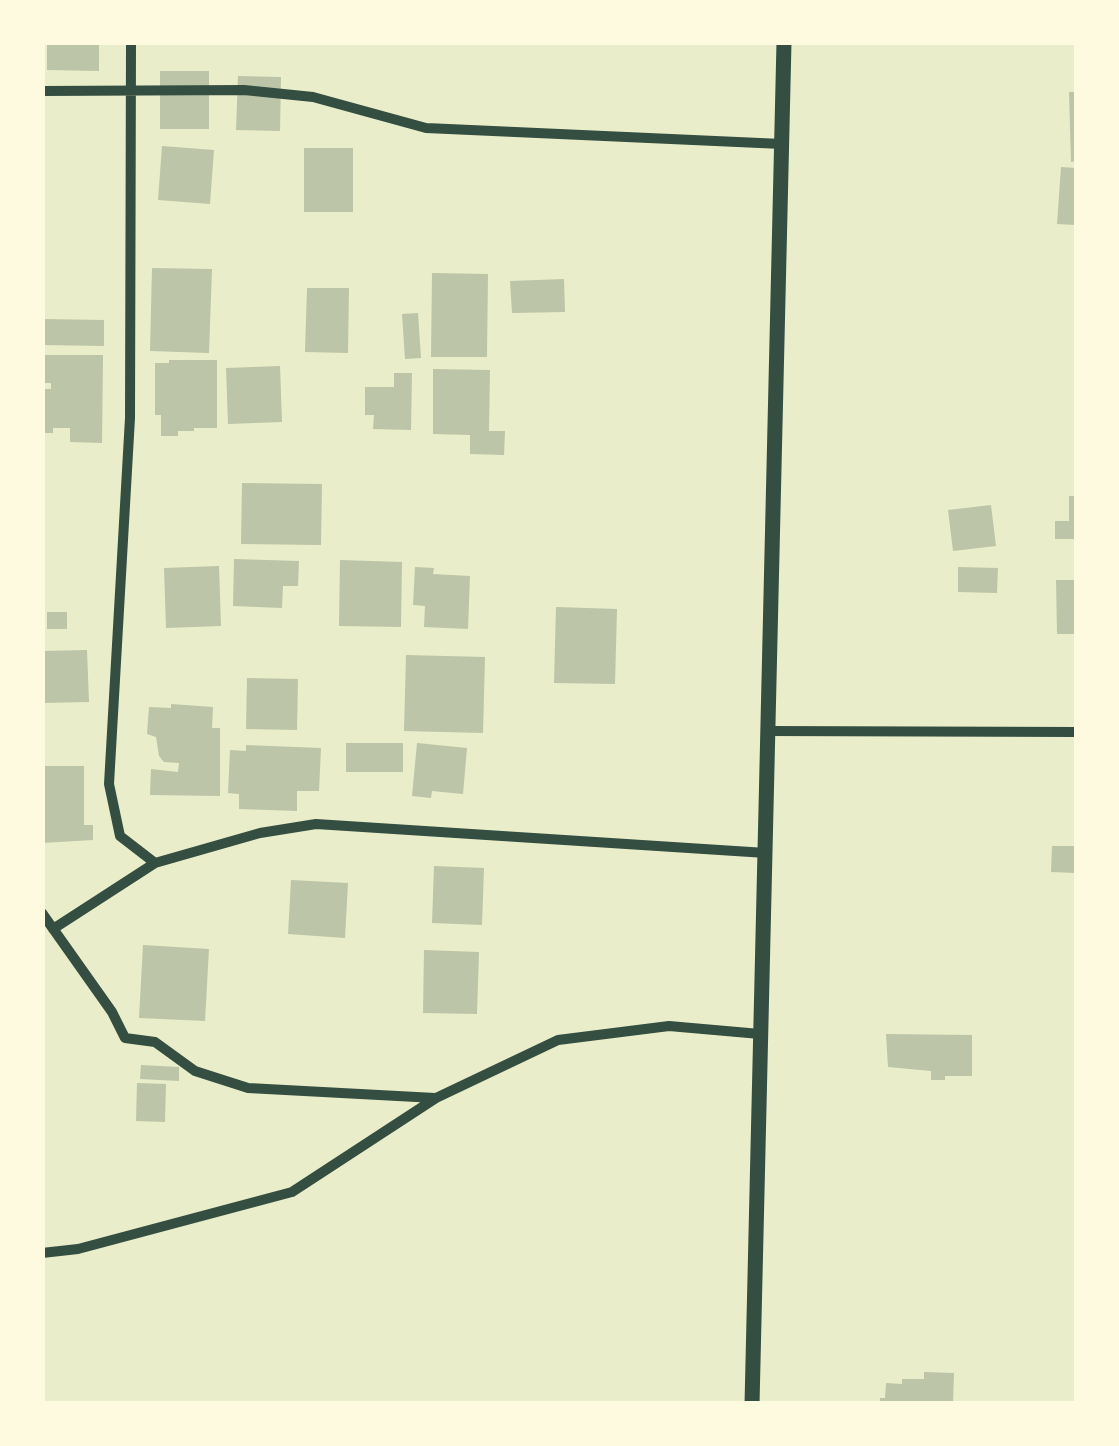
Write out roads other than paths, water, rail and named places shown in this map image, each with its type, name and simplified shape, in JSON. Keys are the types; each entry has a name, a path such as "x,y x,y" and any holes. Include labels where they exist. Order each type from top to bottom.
{"street":[{"path":"131,42 130,418 109,784 120,836 156,863"},
{"path":"752,1404 784,42"},
{"path":"42,91 244,90 312,97 426,128 782,144"},
{"path":"768,731 1076,732"},
{"path":"54,929 156,863 260,833 316,824 766,853"},
{"path":"42,914 112,1012 125,1038 156,1042 195,1071 248,1088 436,1098"},
{"path":"42,1253 78,1249 292,1192 436,1098 558,1040 669,1026 760,1034"}]}
